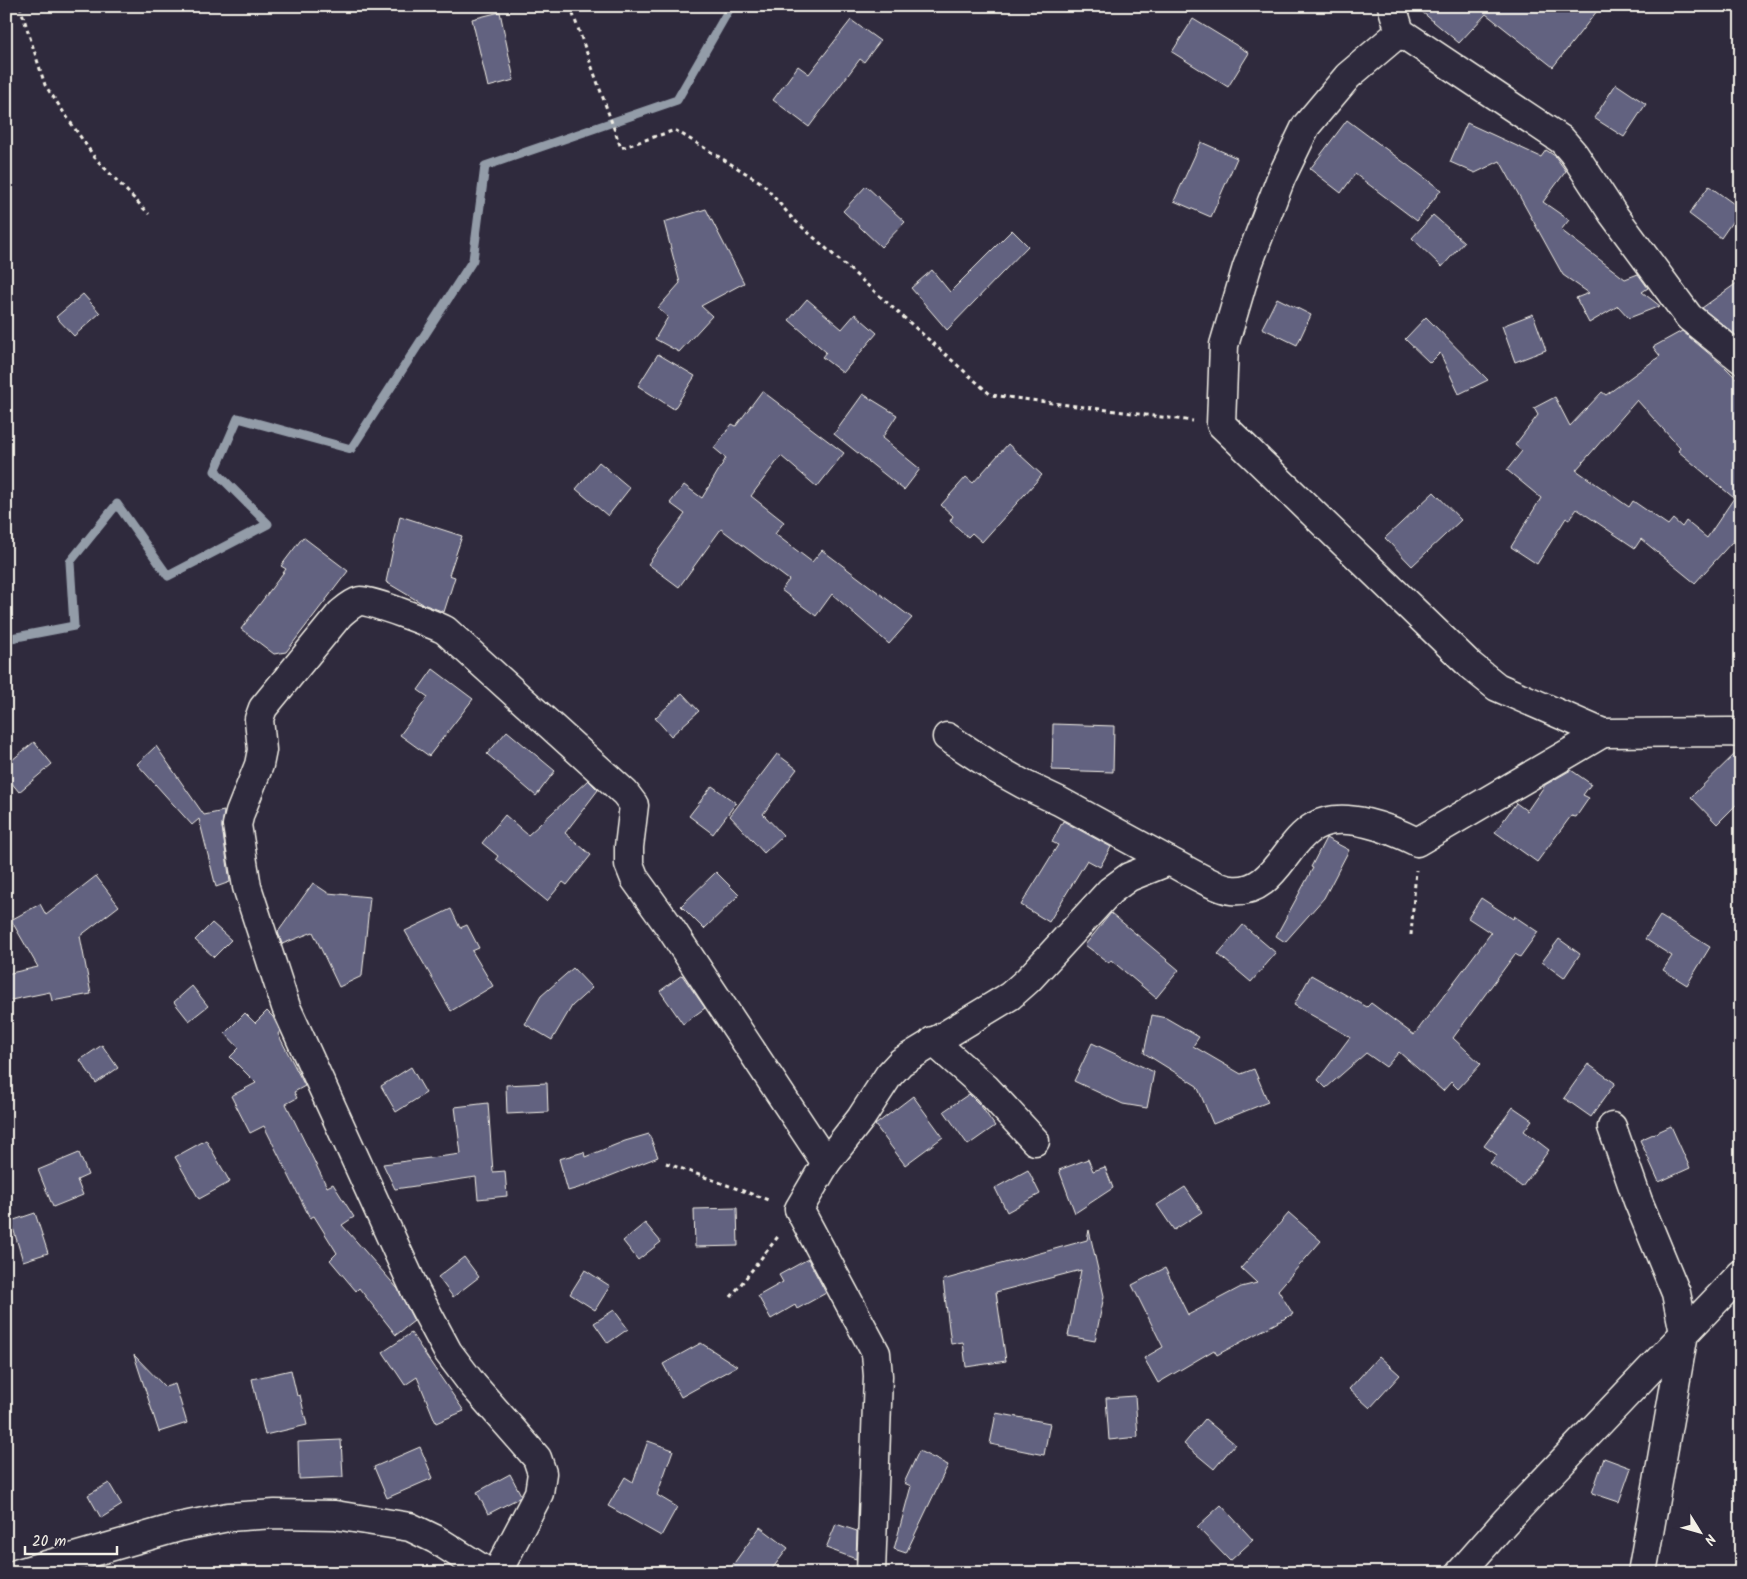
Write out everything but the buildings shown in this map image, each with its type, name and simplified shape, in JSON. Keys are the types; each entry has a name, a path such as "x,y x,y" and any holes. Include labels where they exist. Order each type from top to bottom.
{"street":[{"path":"1392,6 1400,32 1562,140 1574,154 1658,277 1689,317 1741,359"},
{"path":"1400,32 1348,76 1306,126 1281,178 1247,267 1224,345 1221,424 1471,666 1497,687 1603,733 1741,733"},
{"path":"497,1573 539,1493 542,1473 536,1458 459,1369 416,1292 286,1008 246,887 237,826 240,813 259,765 262,750 259,719 263,708 340,614 350,605 362,600 445,630 625,793 634,805 629,864 635,879 671,929 826,1163"},
{"path":"947,737 996,769 1169,861 1230,890 1245,890 1269,876 1285,859 1300,837 1316,825 1334,820 1372,824 1418,842 1603,733"},
{"path":"871,1573 878,1376 876,1353 800,1209 826,1163 861,1118 889,1075 901,1062 1010,996 1028,980 1110,891 1130,877 1169,861"},
{"path":"933,1041 986,1088 1035,1142"},
{"path":"1612,1126 1638,1201 1676,1293 1684,1333 1642,1573"},
{"path":"1460,1573 1505,1522 1741,1274"},
{"path":"19,1573 179,1527 228,1517 274,1514 335,1515 410,1527 435,1539 489,1573"}],"path":[{"path":"20,6 45,85 94,158 149,214"},
{"path":"570,6 621,148 675,130 762,183 792,218 991,395 1221,424"},
{"path":"1411,936 1418,842"},
{"path":"666,1162 763,1199 800,1209 731,1297"}],"waterway":[{"path":"6,639 74,626 70,562 117,504 168,576 268,524 215,471 238,418 351,449 473,260 485,166 677,100 731,6"}]}
